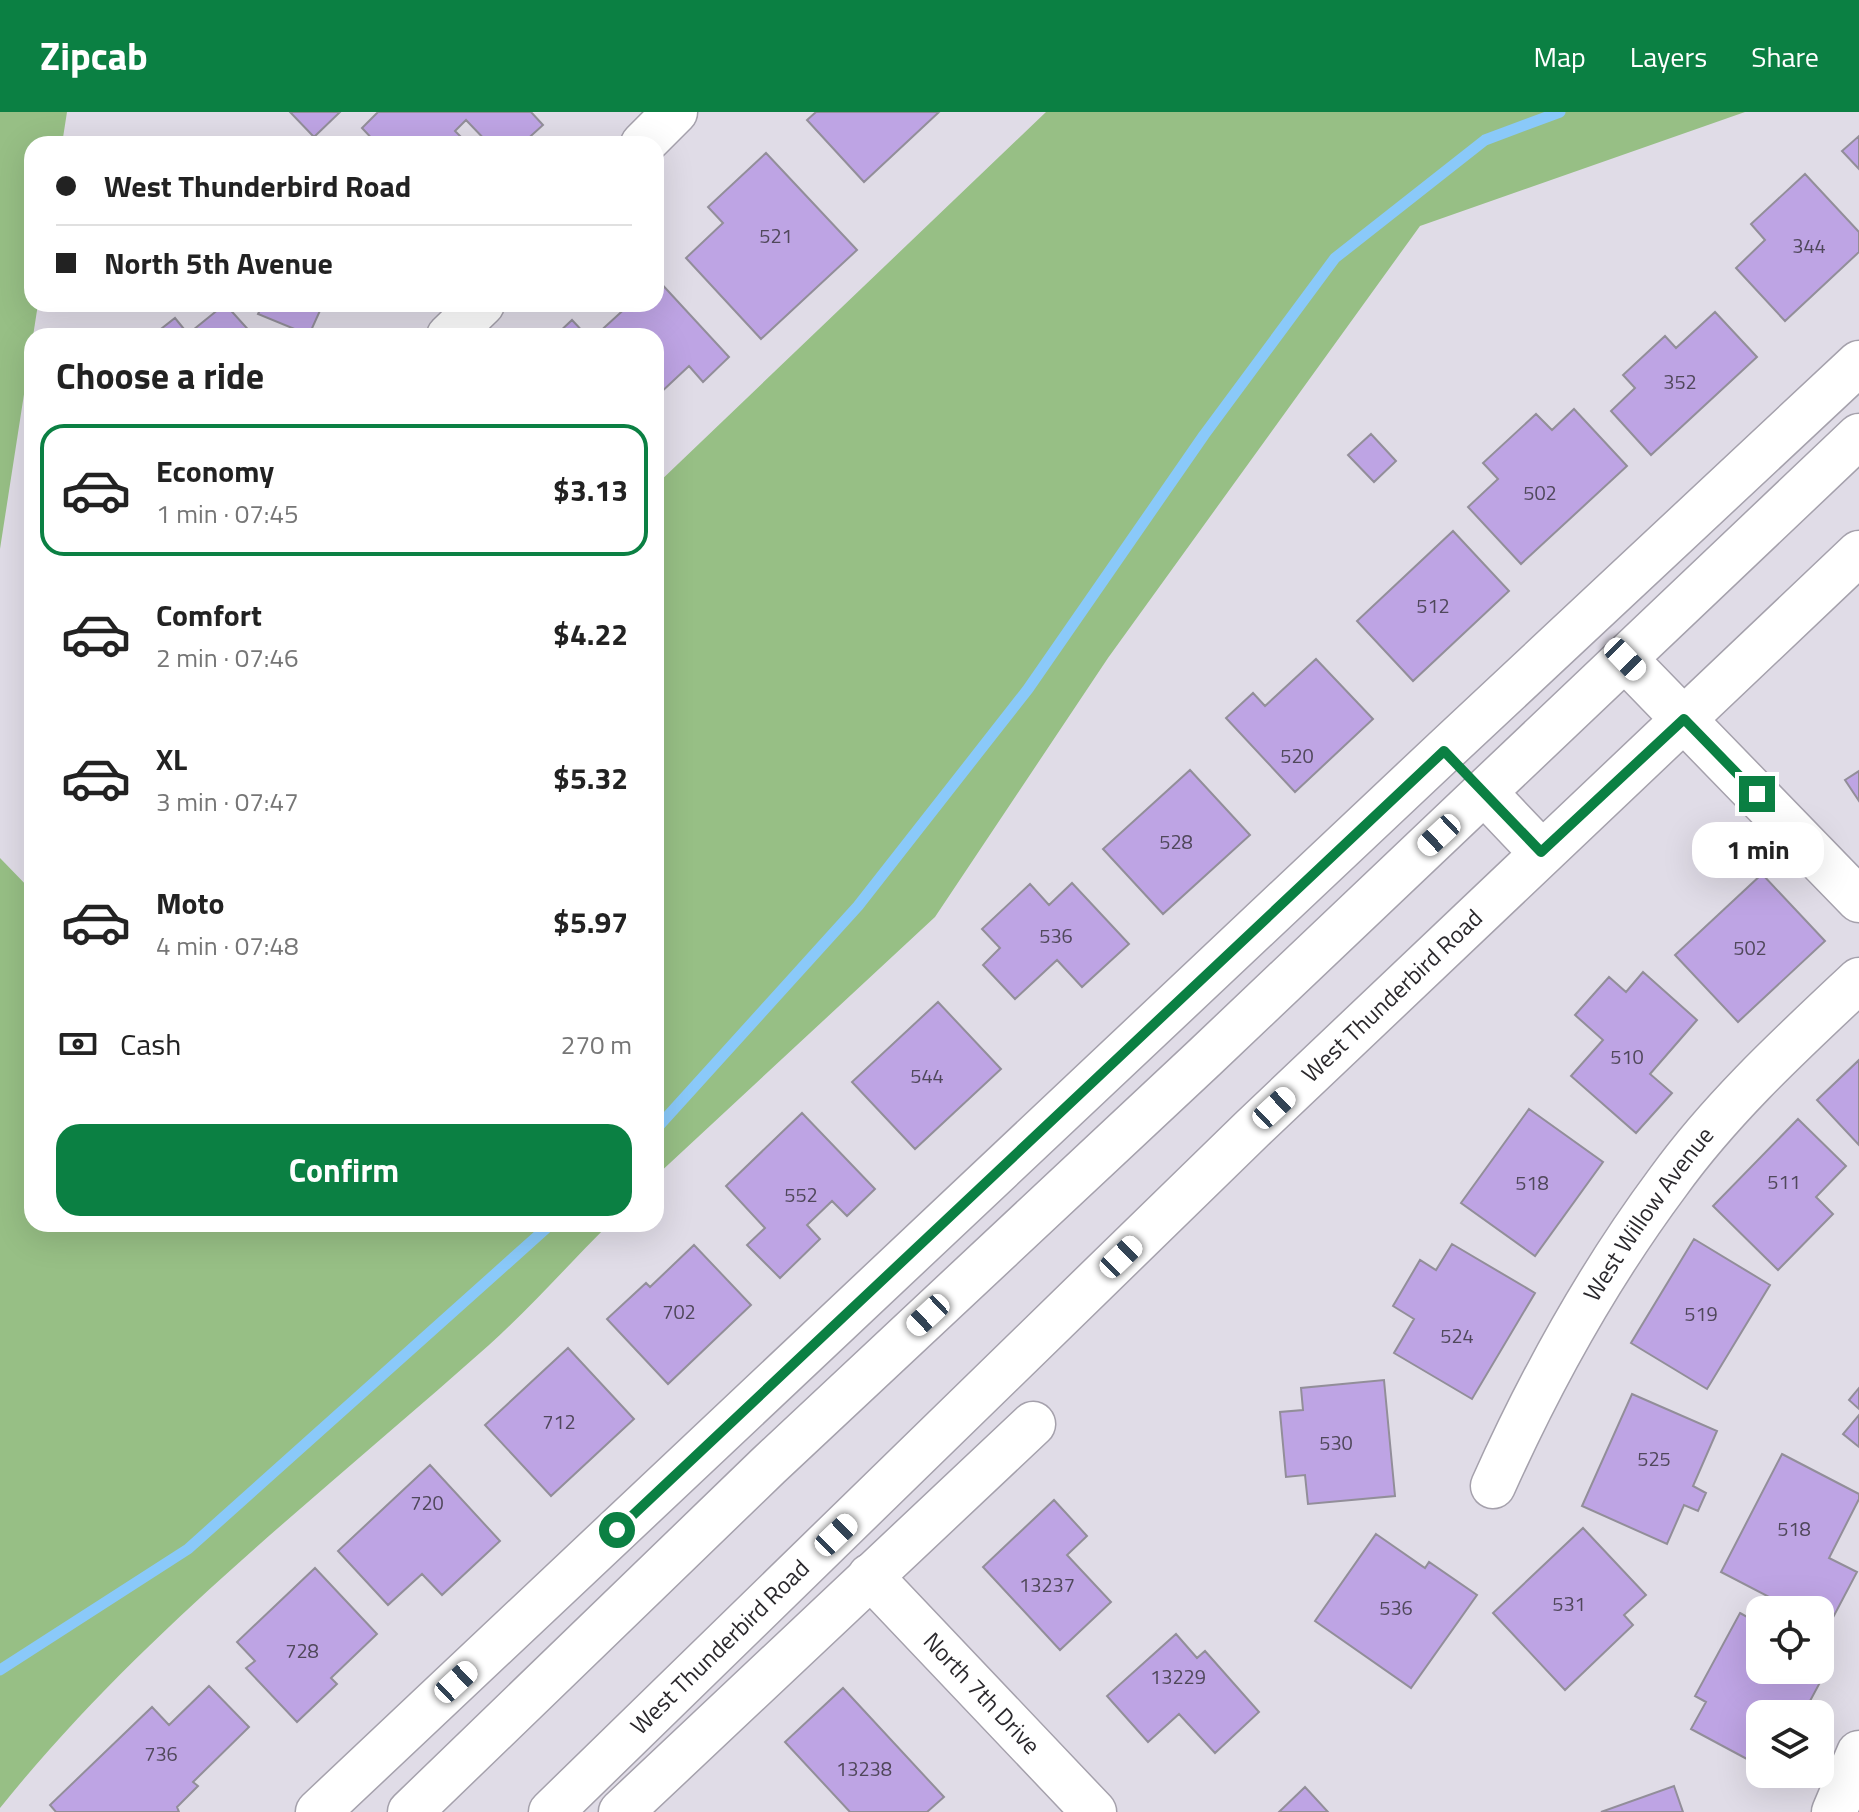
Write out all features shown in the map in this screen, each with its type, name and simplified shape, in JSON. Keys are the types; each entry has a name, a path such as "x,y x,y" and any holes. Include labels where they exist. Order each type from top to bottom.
{"street":[{"path":"651,136 674,112"},
{"path":"457,328 474,312"},
{"path":"318,1812 1859,363"},
{"path":"426,1807 768,1466 1859,436"},
{"name":"West Thunderbird Road","path":"551,1812 1229,1151 1859,553"},
{"path":"1625,659 1859,900"},
{"path":"1444,751 1541,852"},
{"name":"West Willow Avenue","path":"1493,1486 1520,1425 1596,1285 1669,1180 1782,1052 1859,980"},
{"name":"West Thunderbird Road","path":"621,1812 1033,1424"},
{"name":"North 7th Drive","path":"870,1576 1094,1812"},
{"path":"1834,1812 1859,1753"}],"green space":[{"path":"0,112 67,112 63,136 24,136 24,312 37,312 34,328 24,328 24,394 0,549"},
{"path":"1046,112 1745,112 1420,226 1108,658 935,917 664,1169 664,477"},
{"path":"0,858 24,883 24,1232 601,1232 489,1345 173,1623 112,1682 0,1808"}],"building":[{"path":"290,112 340,112 315,136"},
{"path":"378,112 531,112 543,125 531,136 481,136 466,120 455,131 460,136 370,136 362,128"},
{"path":"816,112 939,112 864,182 807,120"},
{"path":"1859,136 1859,169 1842,151"},
{"path":"766,153 857,250 761,339 686,258 723,223 708,207"},
{"path":"1805,174 1859,232 1859,252 1785,321 1736,268 1765,240 1751,224"},
{"path":"664,287 729,357 703,382 689,366 664,389 664,328 604,328 621,312 664,312"},
{"path":"215,312 232,312 247,328 195,328"},
{"path":"319,312 312,328 292,328 258,314"},
{"path":"1715,312 1757,357 1651,455 1611,411 1635,388 1623,375 1665,336 1676,348"},
{"path":"175,318 183,328 162,328"},
{"path":"572,320 580,328 564,328"},
{"path":"1574,409 1627,466 1521,564 1468,507 1498,479 1483,463 1536,414 1552,430"},
{"path":"1371,434 1396,461 1374,482 1348,455"},
{"path":"1453,531 1509,591 1413,681 1357,621"},
{"path":"1316,659 1373,719 1295,792 1226,718 1253,693 1265,706"},
{"path":"1190,770 1250,835 1163,914 1103,849"},
{"path":"1859,771 1859,801 1845,780"},
{"path":"1762,874 1825,941 1738,1022 1675,955"},
{"path":"1072,883 1129,944 1082,987 1057,960 1015,999 983,965 1000,948 982,929 1030,884 1049,905"},
{"path":"1643,972 1697,1020 1650,1074 1672,1093 1636,1133 1571,1076 1603,1040 1575,1015 1609,977 1626,992"},
{"path":"938,1002 1001,1069 915,1149 852,1082"},
{"path":"1859,1060 1859,1145 1817,1100"},
{"path":"1529,1109 1603,1162 1535,1256 1461,1203"},
{"path":"802,1113 875,1189 847,1216 832,1201 807,1225 820,1239 780,1278 747,1245 765,1228 726,1186"},
{"path":"1798,1119 1846,1166 1816,1197 1833,1214 1778,1270 1713,1206"},
{"path":"1694,1239 1770,1285 1707,1389 1631,1343"},
{"path":"1452,1244 1535,1293 1472,1399 1394,1353 1414,1319 1393,1306 1420,1260 1436,1270"},
{"path":"694,1245 751,1305 668,1384 607,1319 646,1283 650,1287"},
{"path":"568,1348 634,1419 551,1496 485,1425"},
{"path":"1384,1380 1395,1496 1308,1504 1305,1475 1286,1477 1280,1412 1303,1410 1301,1388"},
{"path":"1859,1388 1859,1409 1849,1400"},
{"path":"1632,1394 1717,1431 1693,1486 1706,1493 1698,1511 1684,1505 1667,1544 1582,1506"},
{"path":"1859,1415 1859,1447 1843,1434"},
{"path":"1782,1454 1859,1494 1829,1558 1857,1572 1834,1616 1834,1596 1767,1596 1721,1572"},
{"path":"430,1465 500,1541 442,1595 422,1574 388,1605 338,1551"},
{"path":"1054,1500 1087,1536 1067,1555 1111,1602 1060,1650 983,1567"},
{"path":"1583,1528 1646,1595 1624,1615 1633,1625 1565,1690 1493,1613"},
{"path":"1376,1534 1425,1568 1429,1562 1477,1595 1411,1688 1315,1621"},
{"path":"315,1568 377,1634 331,1678 337,1684 297,1722 246,1668 255,1661 237,1642"},
{"path":"1740,1613 1746,1616 1746,1684 1819,1684 1811,1700 1746,1700 1746,1758 1691,1729 1706,1702 1695,1696"},
{"path":"1176,1634 1197,1658 1205,1651 1259,1712 1215,1753 1179,1714 1148,1742 1107,1696"},
{"path":"209,1686 249,1727 193,1782 198,1786 177,1807 179,1812 56,1812 50,1805 152,1707 169,1725"},
{"path":"843,1688 944,1797 927,1812 850,1812 785,1742"},
{"path":"1674,1786 1683,1812 1601,1812"},
{"path":"1305,1787 1328,1812 1279,1812"}],"waterway":[{"path":"664,1120 858,906 1028,689 1204,435 1335,258 1485,140 1560,112"},
{"path":"0,1670 188,1549 542,1232"}],"route":[{"path":"617,1530 1444,751 1541,852 1684,719 1757,794"}]}
